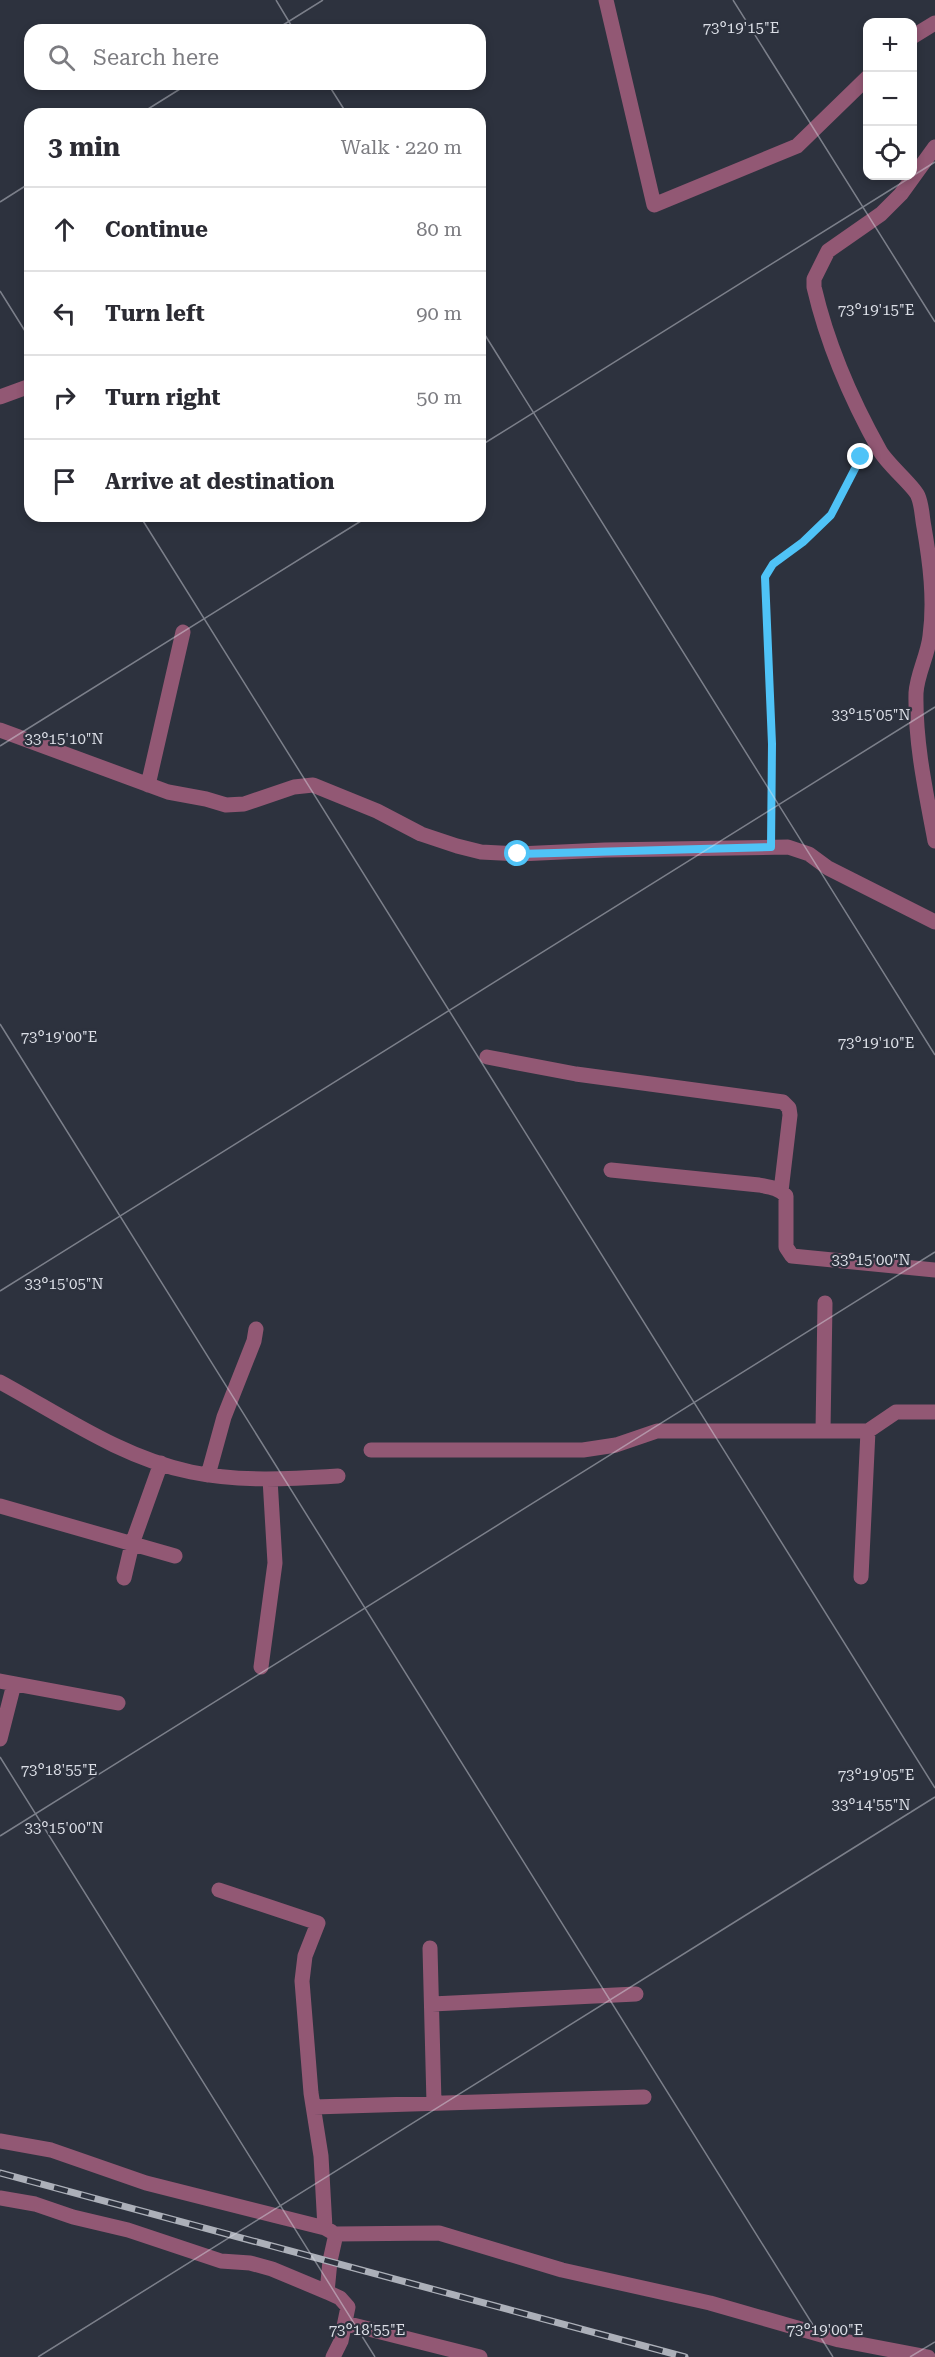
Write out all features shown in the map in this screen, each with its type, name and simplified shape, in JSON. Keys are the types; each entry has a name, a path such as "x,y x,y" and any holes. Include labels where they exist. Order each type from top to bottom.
{"street":[{"path":"606,0 654,205 798,146 863,81"},
{"path":"917,34 935,23"},
{"path":"935,147 901,194 881,214 828,251 814,279 818,302 834,349 880,452 892,468 918,494 930,569 930,636 916,689 916,714 926,801 935,841"},
{"path":"0,397 24,388"},
{"path":"148,785 183,632"},
{"path":"0,730 168,792 233,806 294,787 314,785 421,834 457,846 502,854 788,847 809,854 828,868 935,922"},
{"path":"487,1057 576,1074 783,1102 789,1108 790,1115 781,1191"},
{"path":"611,1170 759,1185 781,1191 786,1196 786,1247 792,1256 935,1270"},
{"path":"823,1431 825,1303"},
{"path":"208,1475 224,1417 254,1341 256,1329"},
{"path":"0,1382 100,1438 161,1463 208,1475 270,1479 338,1476"},
{"path":"371,1450 583,1450 616,1444 657,1431 868,1431 896,1412 935,1412"},
{"path":"861,1577 868,1431"},
{"path":"124,1578 132,1544 161,1463"},
{"path":"261,1667 275,1563 270,1479"},
{"path":"0,1506 175,1556"},
{"path":"0,1739 7,1683 117,1703"},
{"path":"219,1890 318,1923 304,1956 302,1981 314,2107 331,2231 327,2292"},
{"path":"430,1948 434,2103"},
{"path":"432,2004 636,1994"},
{"path":"314,2107 644,2097"},
{"path":"0,2140 51,2150 146,2183 331,2231 439,2233 562,2270 710,2303 839,2340 928,2357"},
{"path":"0,2198 35,2204 73,2217 128,2230 221,2261 250,2263 272,2269 340,2298 348,2307 341,2341 333,2357"},
{"path":"345,2323 480,2357"}],"path":[{"path":"771,847 772,744 765,577 773,564 803,542 831,515 861,457 869,427"}],"railway":[{"path":"0,2173 685,2357"}],"route":[{"path":"518,854 771,847 772,744 765,577 773,564 803,542 831,515 861,457"}]}
